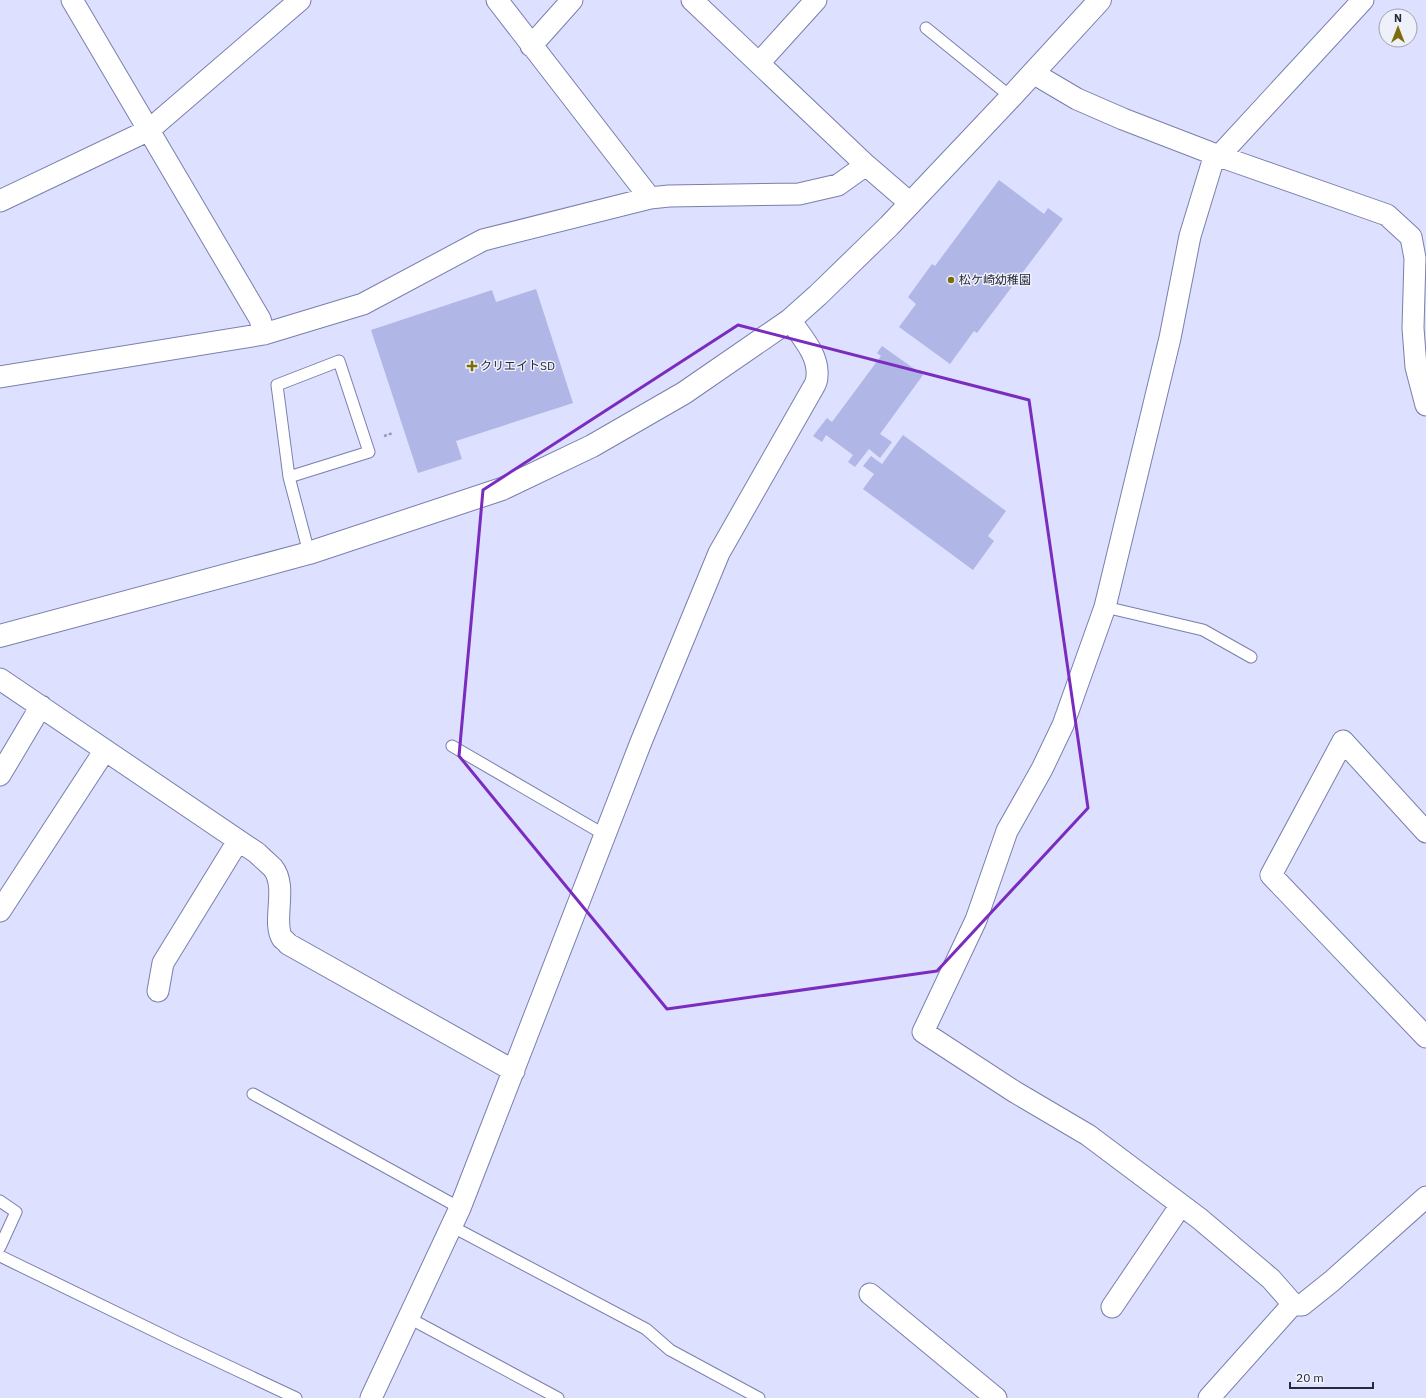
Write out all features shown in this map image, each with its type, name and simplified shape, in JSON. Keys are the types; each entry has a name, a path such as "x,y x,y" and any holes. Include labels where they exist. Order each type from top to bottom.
{"street":[{"path":"72,0 260,319 264,334"},
{"path":"0,201 149,130 300,0"},
{"path":"497,0 531,46 650,198"},
{"path":"531,46 572,0"},
{"path":"692,0 866,165 910,203"},
{"path":"759,63 816,0"},
{"path":"1363,0 1217,155 1190,236 1170,338 1105,607 1064,725 1042,769 1007,831 976,920 923,1032 1015,1092 1088,1135 1200,1219 1271,1279 1293,1304 1302,1305 1426,1197"},
{"path":"0,636 309,553 502,489 592,446 684,394 790,320 818,295 910,203 1011,97 1096,2"},
{"path":"1033,73 1077,99 1123,119 1217,155 1387,215 1411,237 1415,258 1413,328 1416,367 1426,405"},
{"path":"0,377 264,334 363,304 483,240 650,198 669,196 799,194 838,185 866,165"},
{"path":"371,1398 456,1217 641,742 719,553 813,388 817,376 816,365 810,348 790,320"},
{"path":"0,679 257,854 273,869 278,881 279,928 282,938 288,944 514,1071"},
{"path":"0,775 41,706"},
{"path":"1426,832 1343,741 1272,875 1426,1037"},
{"path":"0,911 105,750"},
{"path":"158,990 163,963 238,841"},
{"path":"1112,1308 1181,1205"},
{"path":"870,1294 996,1398"},
{"path":"1209,1398 1293,1304"}],"lane":[{"path":"926,28 1011,97"},
{"path":"289,477 369,452 339,361 277,385 289,477 309,553"},
{"path":"1105,607 1203,630 1251,657"},
{"path":"452,746 605,836"},
{"path":"253,1094 456,1217 646,1329 670,1350 759,1398"},
{"path":"0,1201 16,1212 0,1247"},
{"path":"0,1256 296,1398"},
{"path":"409,1318 558,1398"}],"highlighted area":[{"path":"738,325 1029,400 1088,808 937,971 667,1009 459,756 483,490"}],"building":[{"path":"999,180 1044,214 1048,208 1063,219 977,333 974,331 950,364 899,327 916,304 908,297 932,264 935,266"},
{"name":"クリエイトSD","path":"536,289 573,403 456,441 462,459 418,473 371,330 492,290 496,302"},
{"path":"882,346 923,375 880,434 892,442 880,458 869,449 855,467 848,462 853,455 826,435 822,442 813,436 827,418 832,422 881,356 877,353"},
{"path":"903,435 1006,511 988,536 994,541 973,570 863,489 874,474 863,466 871,456 882,464"}],"place":[{"name":"松ケ崎幼稚園","path":"951,280"},
{"name":"クリエイトSD","path":"472,366"}]}
